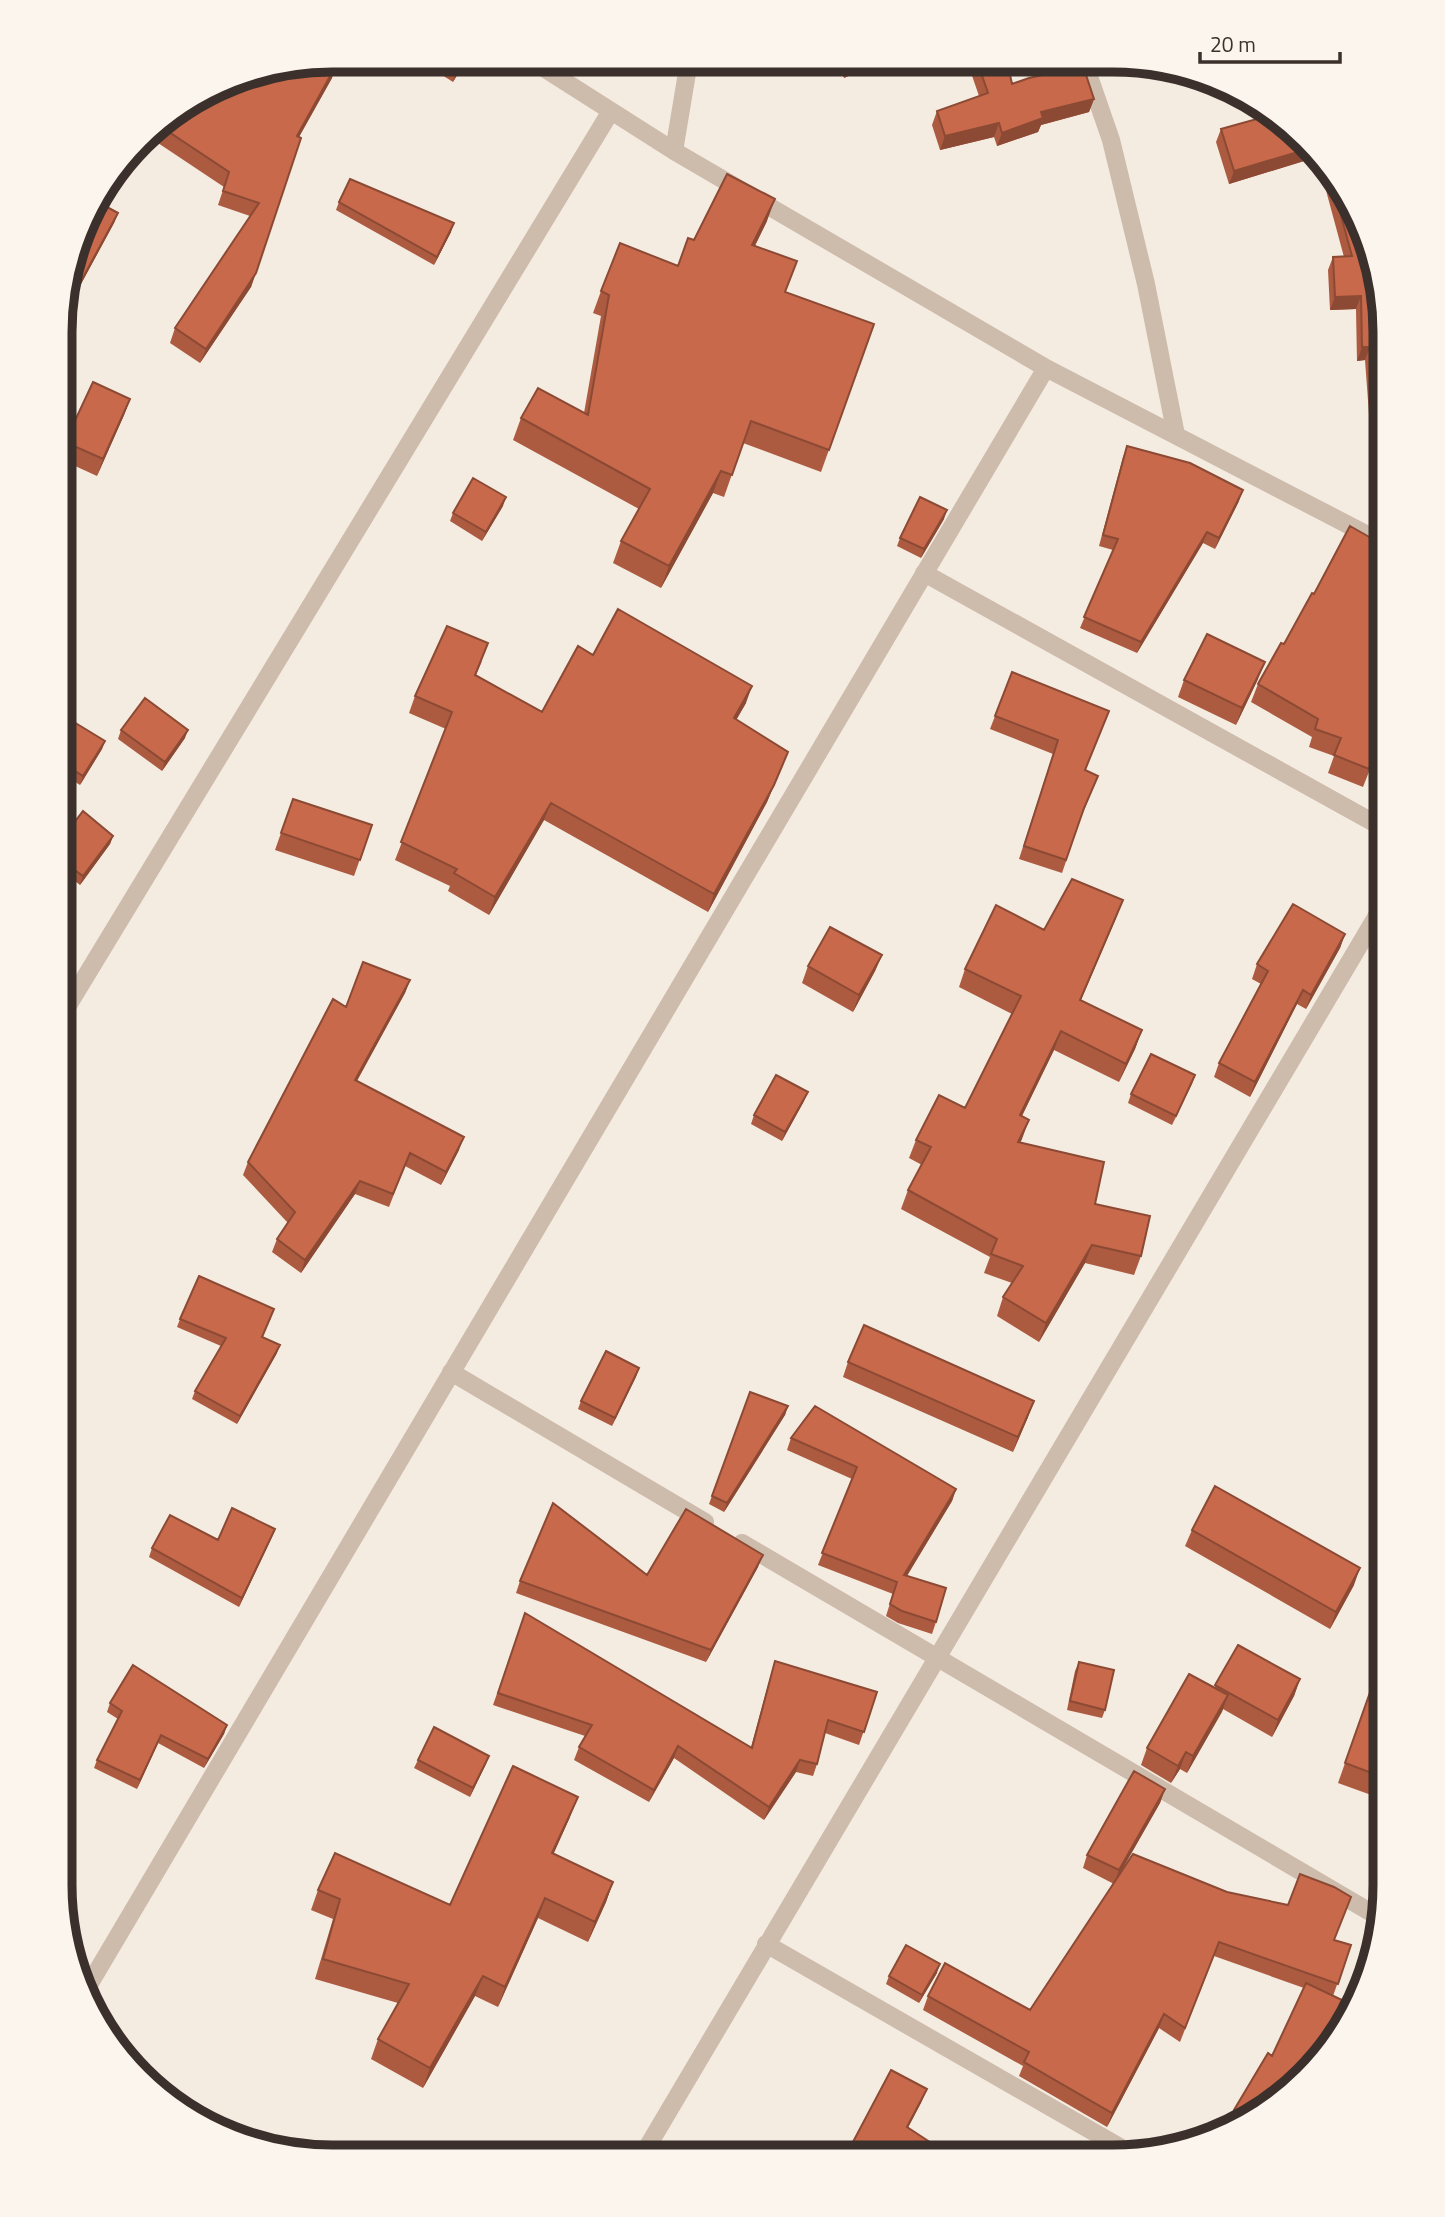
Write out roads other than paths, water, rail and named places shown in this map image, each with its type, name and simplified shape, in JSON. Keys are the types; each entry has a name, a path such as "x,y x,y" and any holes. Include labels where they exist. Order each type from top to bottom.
{"street":[{"path":"550,72 674,151 1046,369 1373,538"},
{"path":"674,151 687,72"},
{"path":"1087,72 1111,140 1146,284 1176,436"},
{"path":"72,999 611,111"},
{"path":"91,1982 1046,369"},
{"path":"924,573 1373,822"},
{"path":"648,2145 1373,922"},
{"path":"452,1372 1372,1913"},
{"path":"766,1944 1116,2145"}]}
